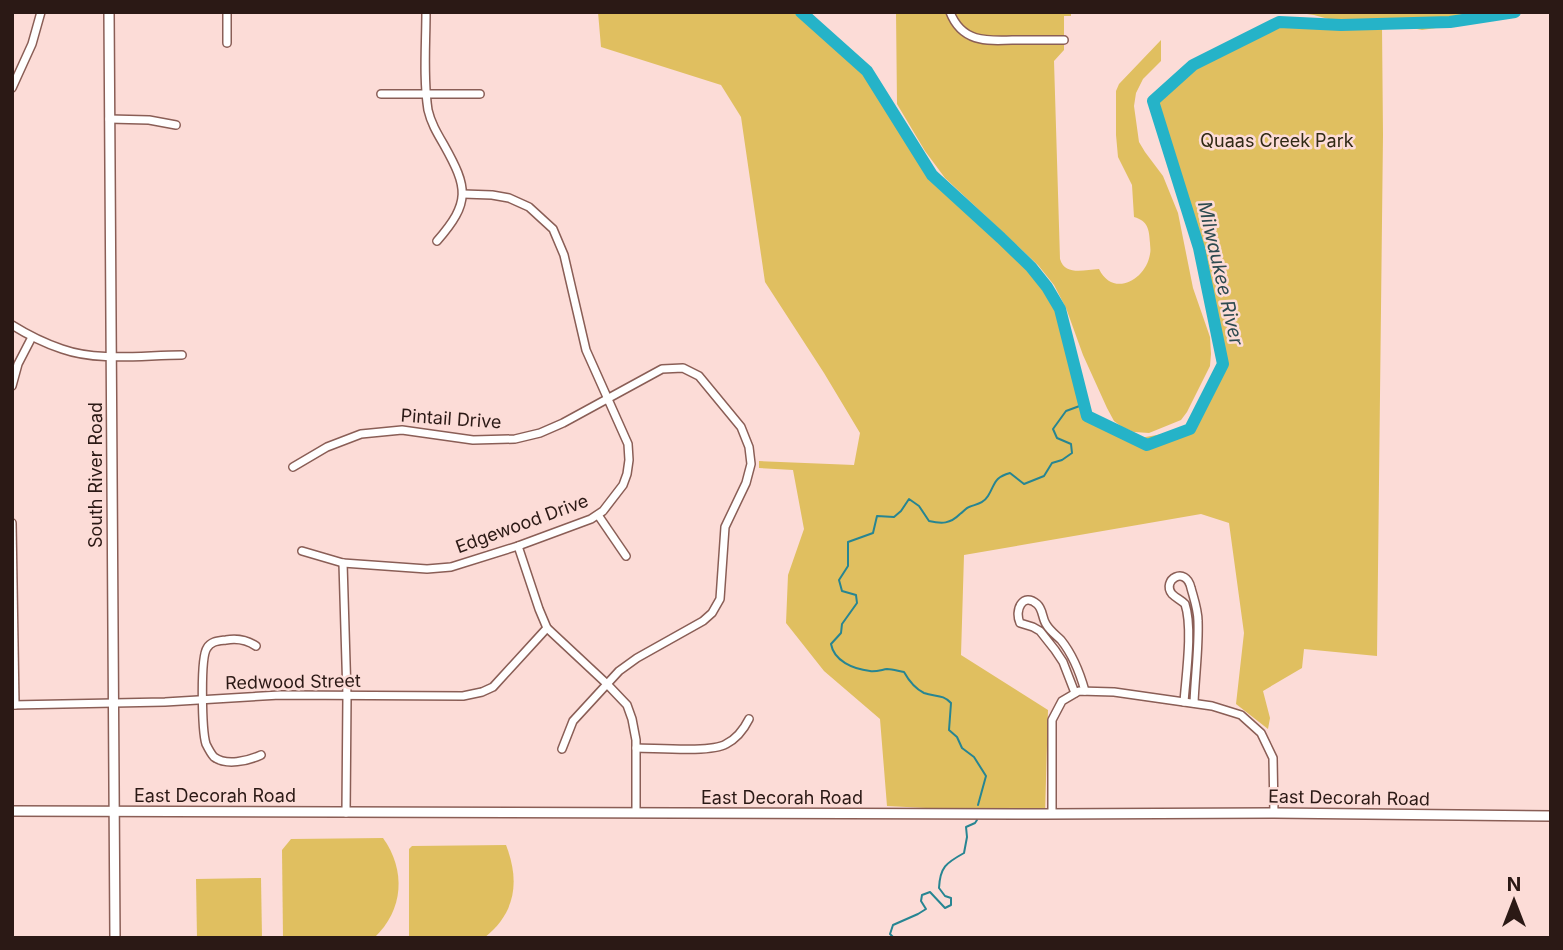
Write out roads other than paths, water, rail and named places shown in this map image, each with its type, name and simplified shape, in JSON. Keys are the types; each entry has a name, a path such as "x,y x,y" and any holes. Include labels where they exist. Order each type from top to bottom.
{"street":[{"path":"12,88 32,44 41,12"},
{"name":"South River Road","path":"109,12 115,938"},
{"path":"227,12 227,43"},
{"path":"426,12 429,113 433,126 460,175 463,194 458,212 437,241"},
{"path":"950,12 953,20 964,32 983,41 1064,40"},
{"path":"381,94 480,94"},
{"path":"109,119 149,120 176,125"},
{"name":"Edgewood Drive","path":"302,551 344,563 427,569 451,567 518,546 598,515 623,485 629,460 628,444 586,351 564,255 553,229 529,206 509,198 463,194"},
{"path":"12,326 63,350 86,355 182,355"},
{"path":"12,386 18,364 32,337"},
{"name":"Pintail Drive","path":"293,467 327,447 360,434 402,430 473,440 515,439 540,433 563,423 662,369 683,368 699,376 741,427 749,447 751,464 746,483 725,527 720,598 712,613 703,621 637,657 607,684"},
{"path":"598,515 626,556"},
{"path":"12,523 14,705"},
{"path":"518,546 547,628 626,705 632,719 636,748 636,813"},
{"path":"344,563 346,813"},
{"path":"1184,702 1187,609 1185,604 1170,592 1169,587 1174,577 1179,575 1190,582 1198,618 1194,703"},
{"path":"1075,693 1063,662 1055,650 1040,631 1020,623 1017,610 1021,603 1027,600 1040,607 1044,621 1073,658 1085,691"},
{"name":"Redwood Street","path":"14,705 203,700 280,695 463,696 493,687 547,628"},
{"path":"256,646 248,641 231,639 215,641 208,646 202,660 203,700 205,742 212,756 222,761 249,761 261,755"},
{"path":"562,749 573,721 607,684"},
{"path":"1052,814 1052,720 1062,701 1079,691 1114,692 1194,703 1241,715 1261,733 1273,758 1274,813"},
{"path":"636,748 712,749 725,745 736,737 748,719"},
{"name":"East Decorah Road","path":"12,811 1274,813 1551,816"}],"waterway":[{"name":"Milwaukee River","path":"801,12 867,71 932,175 1031,267 1047,287 1060,309 1087,416 1147,445 1190,429 1223,364 1199,248 1153,101 1193,65 1279,22 1341,25 1450,22 1515,12"},
{"path":"978,805 986,776 974,757 962,748 957,737 949,730 951,703 942,697 920,691 904,672 857,668 845,663 833,650 831,644 841,633 842,624 857,603 856,595 842,591 839,580 848,566 848,542 873,533 877,516 894,517 909,499 919,506 929,521 946,522 984,501 996,482 1005,475 1010,473 1024,484 1044,476 1052,463 1072,453 1071,444 1057,438 1053,429 1066,411 1085,404"},
{"path":"894,938 890,934 893,925 926,909 921,901 922,895 930,892 945,908 951,905 951,898 945,896 939,888 941,875 948,863 964,853 966,827 977,820"}],"park label":[{"name":"Quaas Creek Park","path":"1277,141"}]}
